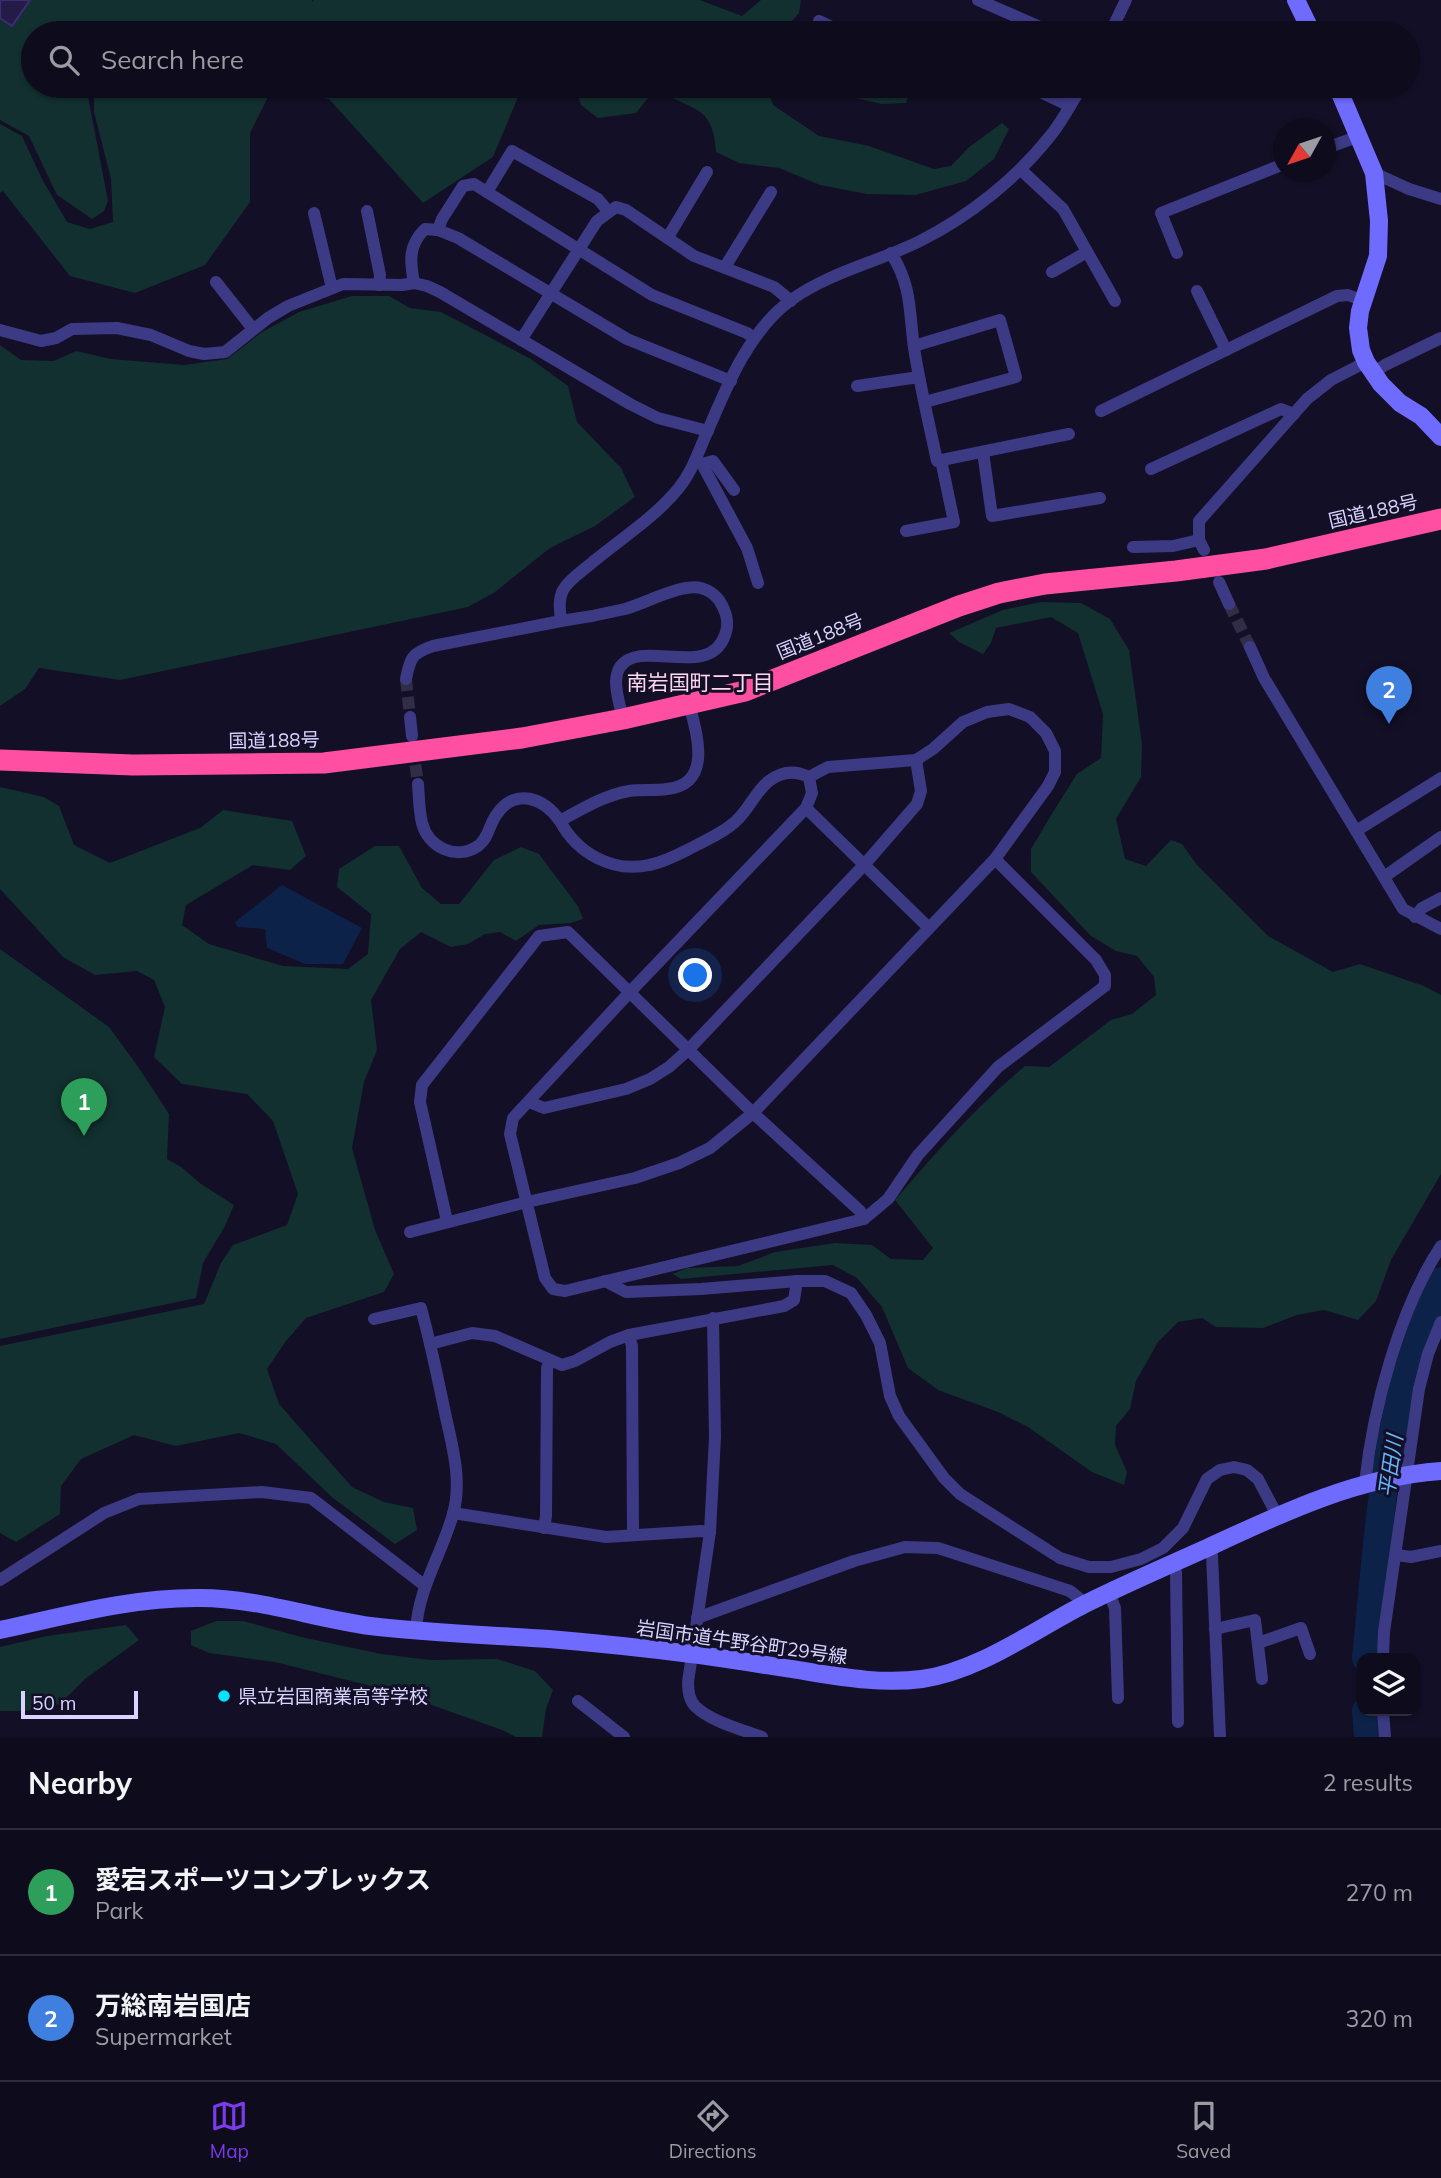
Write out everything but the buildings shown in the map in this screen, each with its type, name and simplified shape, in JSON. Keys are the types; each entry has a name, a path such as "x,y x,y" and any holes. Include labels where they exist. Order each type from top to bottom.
{"highway":[{"name":"国道188号","path":"0,760 133,765 324,762 522,738 623,719 745,691 934,615 999,593 1045,584 1176,572 1266,559 1441,519"}],"street":[{"path":"978,0 1026,21"},
{"path":"1116,21 1126,0"},
{"path":"1296,0 1306,21"},
{"path":"1053,98 1070,106"},
{"path":"562,621 559,603 563,591 575,577 672,496 699,462 708,431 731,381 754,338 771,319 791,301 836,275 920,241 985,199 1021,170 1052,133 1075,98"},
{"path":"1343,98 1374,173 1378,221 1378,256 1358,328 1361,350 1381,384 1401,403 1421,416 1441,437"},
{"path":"1336,144 1360,136"},
{"path":"486,192 512,151 598,199 608,211"},
{"path":"1177,253 1161,213 1273,168"},
{"path":"1021,170 1063,209 1115,301"},
{"path":"668,237 707,172"},
{"path":"1374,173 1409,189 1441,199"},
{"path":"438,230 463,186 474,184 652,295 754,338"},
{"path":"726,268 771,192"},
{"path":"521,340 597,220 616,208 626,210 694,256 774,287 791,301"},
{"path":"367,211 380,275 379,285"},
{"path":"314,213 332,288"},
{"path":"414,283 411,249 425,229 438,230 458,238 626,339 731,381"},
{"path":"1052,272 1087,252"},
{"path":"891,253 900,267 911,300 919,377 937,461 1069,434"},
{"path":"216,282 253,329"},
{"path":"0,330 40,341 55,338 72,329 117,328 151,335 189,351 204,354 225,352 268,317 332,288 343,284 414,283 440,292 629,404 658,418 708,431"},
{"path":"1197,291 1226,350"},
{"path":"1101,411 1337,296 1348,295 1364,302"},
{"path":"914,346 1000,320 1016,377 925,402"},
{"path":"1133,547 1202,545 1199,522 1307,399 1331,380 1385,365 1441,338"},
{"path":"857,386 919,377"},
{"path":"1151,469 1281,409 1294,414"},
{"path":"983,452 992,516 1100,498"},
{"path":"906,531 954,522 941,460"},
{"path":"699,462 713,461 734,490"},
{"path":"699,462 747,548 758,583"},
{"path":"1219,582 1229,604"},
{"path":"406,679 409,663 417,652 433,646 628,608 685,589 701,588 716,596 726,612 727,627 718,648 694,658 639,656 628,659 619,668 616,677 623,719"},
{"path":"1250,647 1264,678 1403,909 1441,929"},
{"path":"560,821 609,796 683,785 693,774 700,759 698,738 689,705"},
{"path":"410,1232 635,1178 679,1163 710,1148 753,1113 995,859 1048,786 1055,772 1055,751 1046,733 1030,717 1009,709 987,712 963,722 933,749 916,760 828,767 809,777"},
{"path":"410,717 412,736"},
{"path":"528,1102 544,1108 626,1089 669,1067 864,865 917,804 921,791 916,760"},
{"path":"418,785 422,822 427,835 438,846 452,853 465,852 479,846 497,813 512,800 525,798 541,801 551,808 568,835 585,851 606,863 627,867 648,866 667,860 719,834 736,822 769,781 782,774 797,771 809,777"},
{"path":"809,777 812,793 806,808 513,1118 510,1134 545,1278 553,1289 565,1291 864,1219 873,1214 888,1199 918,1155 998,1067 1105,986 1105,975 1096,960 995,859"},
{"path":"1356,831 1441,778"},
{"path":"806,808 929,928"},
{"path":"1384,877 1441,837"},
{"path":"1415,917 1422,908 1441,898"},
{"path":"447,1222 420,1102 422,1085 539,936 568,932 753,1113 860,1211 864,1219"},
{"path":"1367,1483 1369,1454 1399,1335 1430,1264 1441,1247"},
{"path":"605,1281 626,1292 825,1281 851,1293 880,1343 890,1396 899,1416 944,1478 960,1494 1060,1558 1089,1567 1111,1567 1152,1554 1163,1548 1184,1528 1207,1479 1220,1470 1234,1467 1247,1470 1258,1479 1277,1515"},
{"path":"430,1344 472,1334 495,1336 562,1365 629,1335 784,1306 794,1300 797,1281"},
{"path":"374,1320 421,1308 456,1463 457,1492 453,1513 433,1569 424,1585 417,1612 416,1631"},
{"path":"713,1318 715,1437 710,1532 691,1654 689,1695 695,1707 709,1716 761,1737"},
{"path":"1383,1653 1397,1556 1404,1475 1419,1389 1428,1354 1441,1322"},
{"path":"629,1335 632,1346 633,1534"},
{"path":"544,1528 547,1368 550,1361"},
{"name":"岩国市道牛野谷町29号線","path":"0,1630 141,1601 199,1598 246,1601 365,1625 416,1631 555,1640 691,1654 852,1678 892,1681 924,1679 957,1670 979,1660 1086,1604 1277,1515 1332,1493 1367,1483 1441,1471"},
{"path":"0,1580 104,1513 139,1499 262,1492 311,1498 424,1585"},
{"path":"453,1513 606,1537 710,1532"},
{"path":"697,1618 854,1561 905,1547 938,1548 1070,1591 1086,1604"},
{"path":"1209,1547 1212,1556 1220,1737"},
{"path":"1397,1556 1411,1557 1441,1552"},
{"path":"1173,1564 1176,1572 1178,1722"},
{"path":"1109,1593 1115,1608 1118,1698"},
{"path":"1215,1629 1255,1620 1262,1679"},
{"path":"1258,1643 1301,1628 1310,1654"},
{"path":"578,1701 624,1737"},
{"path":"1383,1716 1385,1737"}],"green space":[{"path":"0,0 700,0 742,16 761,0 801,0 799,13 792,21 21,21 21,98 88,98 108,201 104,211 92,219 57,195 29,136 0,120"},
{"path":"94,98 268,98 250,133 250,202 205,265 135,293 70,276 3,191 0,193 0,124 22,136 42,179 67,222 90,229 113,222 111,179 94,112"},
{"path":"323,98 518,98 493,157 423,203 329,99"},
{"path":"579,98 648,98 636,113 598,118 581,105"},
{"path":"673,98 771,98 773,105 819,136 869,146 934,169 951,166 968,148 1002,123 1009,129 994,159 966,181 916,195 867,194 820,185 779,168 739,163 716,152 711,127 702,113"},
{"path":"856,98 908,98 906,103 881,104"},
{"path":"352,296 389,296 410,308 441,312 531,359 568,386 577,422 621,468 635,497 595,526 550,548 495,592 468,607 120,680 39,668 25,689 0,706 0,345 21,360 54,361 76,351 111,359 184,365 227,359 262,332 299,312"},
{"path":"1041,602 1081,603 1110,619 1129,650 1142,744 1141,777 1116,819 1125,859 1146,866 1171,840 1182,844 1197,865 1268,936 1333,972 1360,964 1424,986 1441,995 1441,1174 1391,1260 1376,1301 1358,1320 1324,1310 1297,1315 1263,1328 1216,1327 1202,1318 1178,1322 1158,1342 1136,1381 1130,1409 1116,1426 1115,1445 1127,1472 1124,1485 1092,1472 1028,1427 998,1412 938,1390 908,1368 882,1307 857,1278 833,1265 681,1279 673,1274 687,1268 738,1266 775,1252 835,1243 872,1245 891,1259 923,1260 933,1248 895,1200 926,1164 973,1114 1025,1066 1049,1067 1111,1020 1132,1014 1156,995 1154,977 1137,956 1116,951 1091,936 1031,872 1031,849 1053,812 1077,774 1101,758 1103,714 1078,633 1051,617 996,628 991,643 983,654 959,642 949,633 1003,610"},
{"path":"0,787 44,797 59,806 74,845 110,863 200,828 223,810 292,821 306,856 290,870 253,865 186,905 182,925 209,944 283,966 348,969 368,954 371,914 337,887 339,869 375,846 399,846 422,888 441,904 459,904 494,860 521,847 539,854 578,906 583,919 571,923 539,925 516,941 500,932 485,934 468,944 451,947 421,932 400,949 371,1000 377,1050 364,1082 352,1148 375,1230 394,1274 384,1292 306,1318 267,1369 279,1404 352,1487 384,1502 413,1508 417,1530 395,1544 333,1498 276,1444 239,1433 176,1446 134,1435 81,1459 61,1486 60,1514 16,1542 0,1533 0,1346 204,1304 221,1263 233,1245 287,1225 298,1194 273,1121 247,1094 182,1084 154,1057 165,1007 154,980 137,971 95,975 63,957 0,889"},
{"path":"0,949 109,1027 169,1114 167,1159 234,1205 203,1263 196,1298 0,1339"},
{"path":"216,1621 243,1621 381,1654 430,1660 497,1659 535,1671 553,1690 546,1709 542,1737 516,1737 395,1692 275,1662 209,1653 191,1645 191,1631"},
{"path":"126,1625 139,1640 85,1679 60,1704 26,1711 0,1711 0,1647 47,1636"}],"water":[{"path":"282,885 362,928 343,964 305,964 267,948 265,929 237,927 235,922"}],"waterway":[{"name":"平田川","path":"1366,1653 1388,1458 1414,1350 1441,1281"},
{"name":"平田川","path":"1366,1716 1368,1737"}],"tunnel":[{"path":"1229,604 1250,647"},
{"path":"406,679 410,717"},
{"path":"413,747 418,784"}],"place":[{"name":"万総南岩国店","path":"1389,724"},
{"name":"愛宕スポーツコンプレックス","path":"84,1136"},
{"name":"県立岩国商業高等学校","path":"224,1696"}],"district":[{"name":"南岩国町二丁目","path":"700,682"}]}
